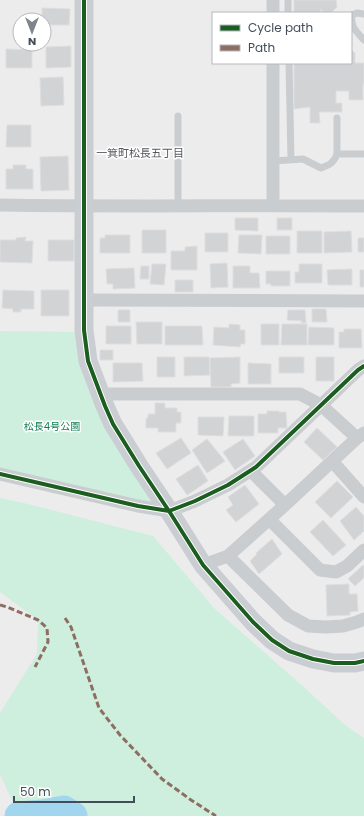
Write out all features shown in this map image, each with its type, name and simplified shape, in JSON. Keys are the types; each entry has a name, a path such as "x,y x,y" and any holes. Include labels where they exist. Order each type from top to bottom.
{"street":[{"path":"84,0 84,330 88,361 104,406 139,466 203,565 253,622 272,640 289,651 313,659 334,663 364,662"},
{"path":"273,0 273,12"},
{"path":"273,64 273,205"},
{"path":"0,205 364,206"},
{"path":"84,300 364,302"},
{"path":"0,474 138,506 169,511 196,501 228,486 256,467 364,366"},
{"path":"100,394 300,394 321,405 361,436 228,556 203,565"},
{"path":"332,462 364,497"},
{"path":"250,471 285,505"},
{"path":"269,519 320,570 336,572 347,566 364,550"},
{"path":"228,556 288,615 308,626 342,626 364,619"}],"lane":[{"path":"288,0 288,12"},
{"path":"352,15 357,12 364,14"},
{"path":"352,24 355,31 364,40"},
{"path":"289,64 291,160"},
{"path":"178,116 178,206"},
{"path":"273,161 303,159 321,168 329,165 335,159 337,154 337,118"},
{"path":"337,154 364,154"}],"green space":[{"name":"松長4号公園","path":"0,331 80,332 159,506 0,470"},
{"path":"0,498 153,536 214,608 345,725 364,738 364,816 19,816 0,774 0,713 37,654 38,620 0,592"}],"building":[{"path":"294,0 336,0 337,7 332,12 323,12 321,9 321,12 294,12"},
{"path":"42,8 70,9 69,25 52,25 52,12 42,12"},
{"path":"71,46 71,67 46,68 46,52 52,52 52,47"},
{"path":"6,49 12,49 12,52 32,52 32,68 6,68"},
{"path":"352,50 355,53 355,63 364,63 363,100 349,100 349,91 336,91 336,103 342,103 342,112 319,112 320,123 310,123 310,107 294,109 294,64 352,64"},
{"path":"63,77 64,105 41,106 40,78"},
{"path":"7,125 31,125 31,147 6,147"},
{"path":"68,156 69,190 41,191 40,157"},
{"path":"13,165 26,165 26,169 33,169 33,189 6,189 6,169 13,169"},
{"path":"235,218 258,218 258,231 235,230"},
{"path":"277,218 292,218 292,230 277,230"},
{"path":"142,230 166,230 166,253 142,253"},
{"path":"297,231 322,231 322,253 297,253"},
{"path":"351,231 352,252 324,253 324,232"},
{"path":"205,233 228,233 228,252 205,252"},
{"path":"105,235 130,235 130,253 100,253 100,238 105,238"},
{"path":"239,235 262,235 261,254 238,253"},
{"path":"266,236 290,236 290,254 266,254"},
{"path":"26,237 25,241 33,241 32,263 0,262 0,240 16,240 16,238"},
{"path":"358,238 364,238 364,252 358,252"},
{"path":"48,240 74,240 74,261 48,261"},
{"path":"197,246 197,270 171,270 171,251 185,251 185,247"},
{"path":"227,263 228,287 211,288 210,264"},
{"path":"152,264 166,264 164,285 150,284"},
{"path":"299,264 322,264 322,283 295,283 295,272 299,272"},
{"path":"141,266 149,266 149,279 140,279"},
{"path":"233,266 250,266 250,273 259,273 260,288 233,288"},
{"path":"134,268 135,288 113,289 113,284 107,284 106,269"},
{"path":"352,269 352,285 328,285 327,270"},
{"path":"360,270 364,270 364,287 360,287"},
{"path":"266,271 290,271 290,286 271,286 271,284 266,284"},
{"path":"175,280 193,280 193,292 175,292"},
{"path":"3,290 34,291 34,309 21,309 21,312 13,312 13,309 2,308"},
{"path":"41,290 69,290 69,316 41,316"},
{"path":"312,309 326,309 327,322 312,322"},
{"path":"118,310 130,310 130,322 118,322"},
{"path":"288,310 305,310 306,323 301,323 302,321 287,320"},
{"path":"136,322 162,322 162,344 137,344"},
{"path":"229,324 240,325 240,330 245,330 245,344 241,344 240,347 213,345 214,327 229,328"},
{"path":"261,324 279,324 279,345 261,345"},
{"path":"282,324 307,324 307,345 281,345"},
{"path":"106,326 131,326 131,344 106,344"},
{"path":"165,326 202,326 203,345 165,345"},
{"path":"309,327 334,328 334,345 308,345"},
{"path":"344,329 361,329 362,348 339,348 339,332 344,332"},
{"path":"100,350 113,350 113,360 100,360"},
{"path":"157,357 175,357 175,377 157,377"},
{"path":"184,357 209,357 210,375 184,376"},
{"path":"240,357 240,383 231,384 231,387 211,387 210,358"},
{"path":"279,357 304,357 304,373 279,373"},
{"path":"316,357 334,357 334,381 316,381"},
{"path":"113,363 142,363 143,381 113,382"},
{"path":"248,363 271,364 271,384 248,384"},
{"path":"155,403 165,403 165,408 177,408 177,412 181,412 181,423 176,423 176,432 158,432 158,428 146,428 146,418 148,418 148,414 155,414"},
{"path":"267,411 286,412 287,428 278,428 278,433 258,433 258,414 267,414"},
{"path":"229,416 254,416 254,436 228,436"},
{"path":"198,417 224,417 223,436 198,435"},
{"path":"317,428 337,447 323,460 304,442"},
{"path":"181,438 191,453 167,469 156,453"},
{"path":"207,439 225,461 207,473 192,450"},
{"path":"243,439 255,456 235,470 223,452"},
{"path":"198,465 208,481 187,495 176,479"},
{"path":"337,481 353,497 331,518 315,502"},
{"path":"245,485 259,504 236,522 226,510 233,505 228,497"},
{"path":"356,507 364,516 364,531 354,540 340,521"},
{"path":"323,520 346,545 333,556 310,532"},
{"path":"272,539 282,554 259,574 250,561 257,554 256,553"},
{"path":"363,565 364,578 355,586 348,579"},
{"path":"349,584 349,594 357,594 358,611 350,612 350,615 327,616 326,585"}],"waterway":[{"path":"19,816 64,810 73,816"}],"marked path":[{"path":"0,605 38,620 47,628 48,642 35,667"},
{"path":"65,618 71,627 99,708 120,735 162,779 216,816"}],"cycle path":[{"path":"84,0 84,330 88,361 105,406 113,424 203,565 253,622 272,640 289,651 313,659 334,663 355,663 364,661"},
{"path":"0,474 138,506 169,511 195,501 228,485 256,467 364,366"}],"district":[{"name":"一箕町松長五丁目","path":"140,153"}]}
